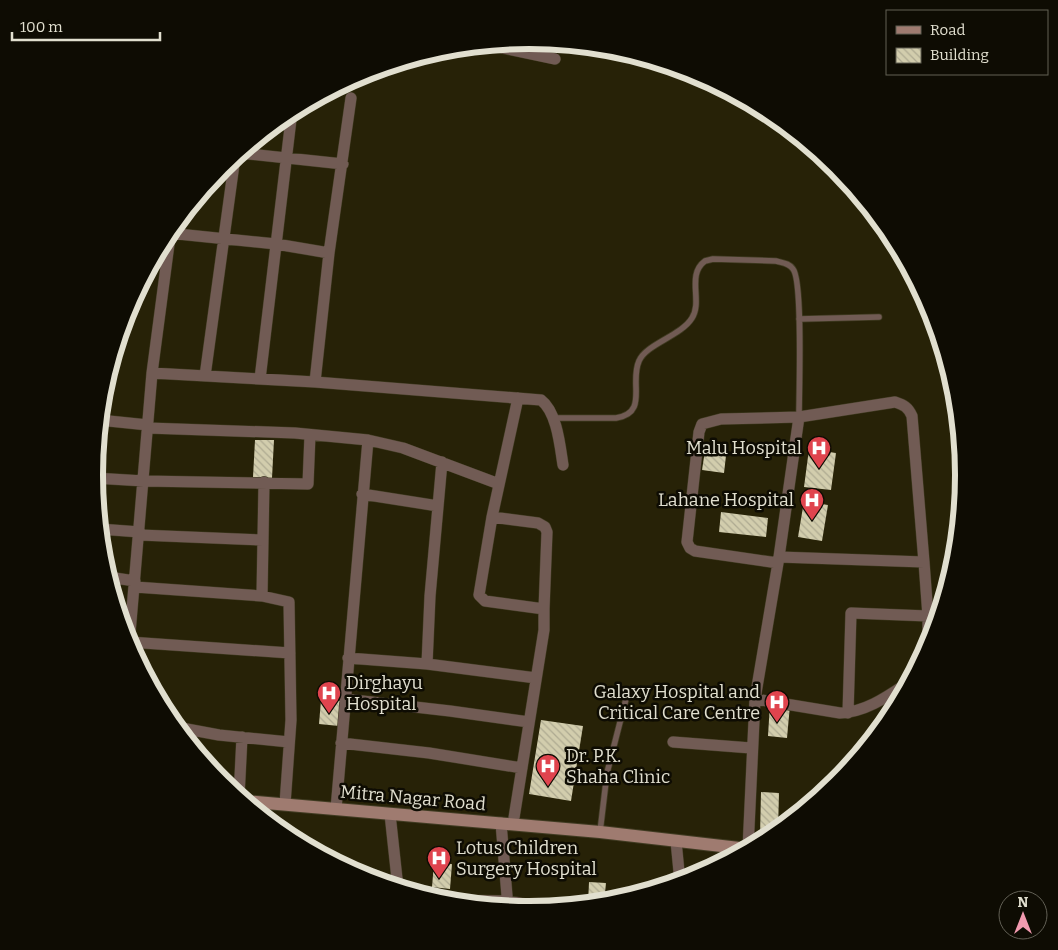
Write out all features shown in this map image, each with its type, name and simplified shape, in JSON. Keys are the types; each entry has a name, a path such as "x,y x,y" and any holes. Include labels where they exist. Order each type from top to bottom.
{"street":[{"path":"511,50 555,59"},
{"path":"315,382 329,253 351,98"},
{"path":"260,379 291,122"},
{"path":"249,154 343,164"},
{"path":"205,376 233,169"},
{"path":"179,233 276,244 329,253"},
{"path":"130,624 140,534 152,373 168,250"},
{"path":"152,373 315,382 541,400 549,409 553,418 563,466"},
{"path":"518,398 492,517 480,590 481,598 486,601 544,609"},
{"path":"924,562 779,560 695,551 690,548 687,542 699,432 702,424 721,419 799,417 895,402 909,409 912,416 924,562 928,625"},
{"path":"748,840 751,748 755,699 779,560 799,417"},
{"path":"106,421 148,426 368,440 403,448 499,484"},
{"path":"103,479 308,484 310,435"},
{"path":"336,808 368,440"},
{"path":"427,664 430,596 442,462"},
{"path":"262,596 264,482"},
{"path":"362,494 438,506"},
{"path":"492,517 538,523 545,527 547,532 544,630 522,768 507,824 508,900"},
{"path":"106,530 140,534 263,540"},
{"path":"116,579 135,584 262,596 289,602 291,720 285,804"},
{"path":"848,713 851,612 928,616"},
{"path":"135,638 290,653"},
{"path":"348,658 427,664 536,678"},
{"path":"755,699 848,713 882,700 897,690"},
{"path":"345,699 529,722"},
{"path":"187,729 289,742"},
{"path":"240,787 242,737"},
{"path":"673,742 751,748"},
{"path":"341,743 429,752 522,768"},
{"name":"Mitra Nagar Road","path":"256,802 600,832 729,851"},
{"path":"390,814 397,881"},
{"path":"676,842 679,874"}],"lane":[{"path":"553,418 616,418 626,416 633,411 636,402 638,362 643,354 686,326 692,319 695,312 697,270 705,261 713,259 786,263 794,269 797,276 799,319 799,417"},
{"path":"799,319 879,317"},
{"path":"600,832 608,773 628,691"}],"building":[{"path":"255,440 274,440 272,478 253,477"},
{"path":"706,444 727,447 724,473 702,470"},
{"path":"809,449 836,453 831,490 804,487"},
{"path":"804,501 828,505 822,541 798,537"},
{"path":"721,512 768,518 766,537 719,532"},
{"path":"322,688 342,690 339,726 319,724"},
{"path":"770,703 790,705 787,738 768,736"},
{"path":"541,720 583,726 571,801 529,794"},
{"path":"761,792 779,793 778,820 760,833"},
{"path":"434,863 452,864 450,889 432,887"},
{"path":"589,882 606,883 605,894 588,897"}],"place":[{"name":"Malu Hospital","path":"819,469"},
{"name":"Lahane Hospital","path":"812,521"},
{"name":"Dirghayu Hospital","path":"329,714"},
{"name":"Galaxy Hospital and Critical Care Centre","path":"777,723"},
{"name":"Dr. P.K. Shaha Clinic","path":"548,787"},
{"name":"Lotus Children Surgery Hospital","path":"439,879"}]}
